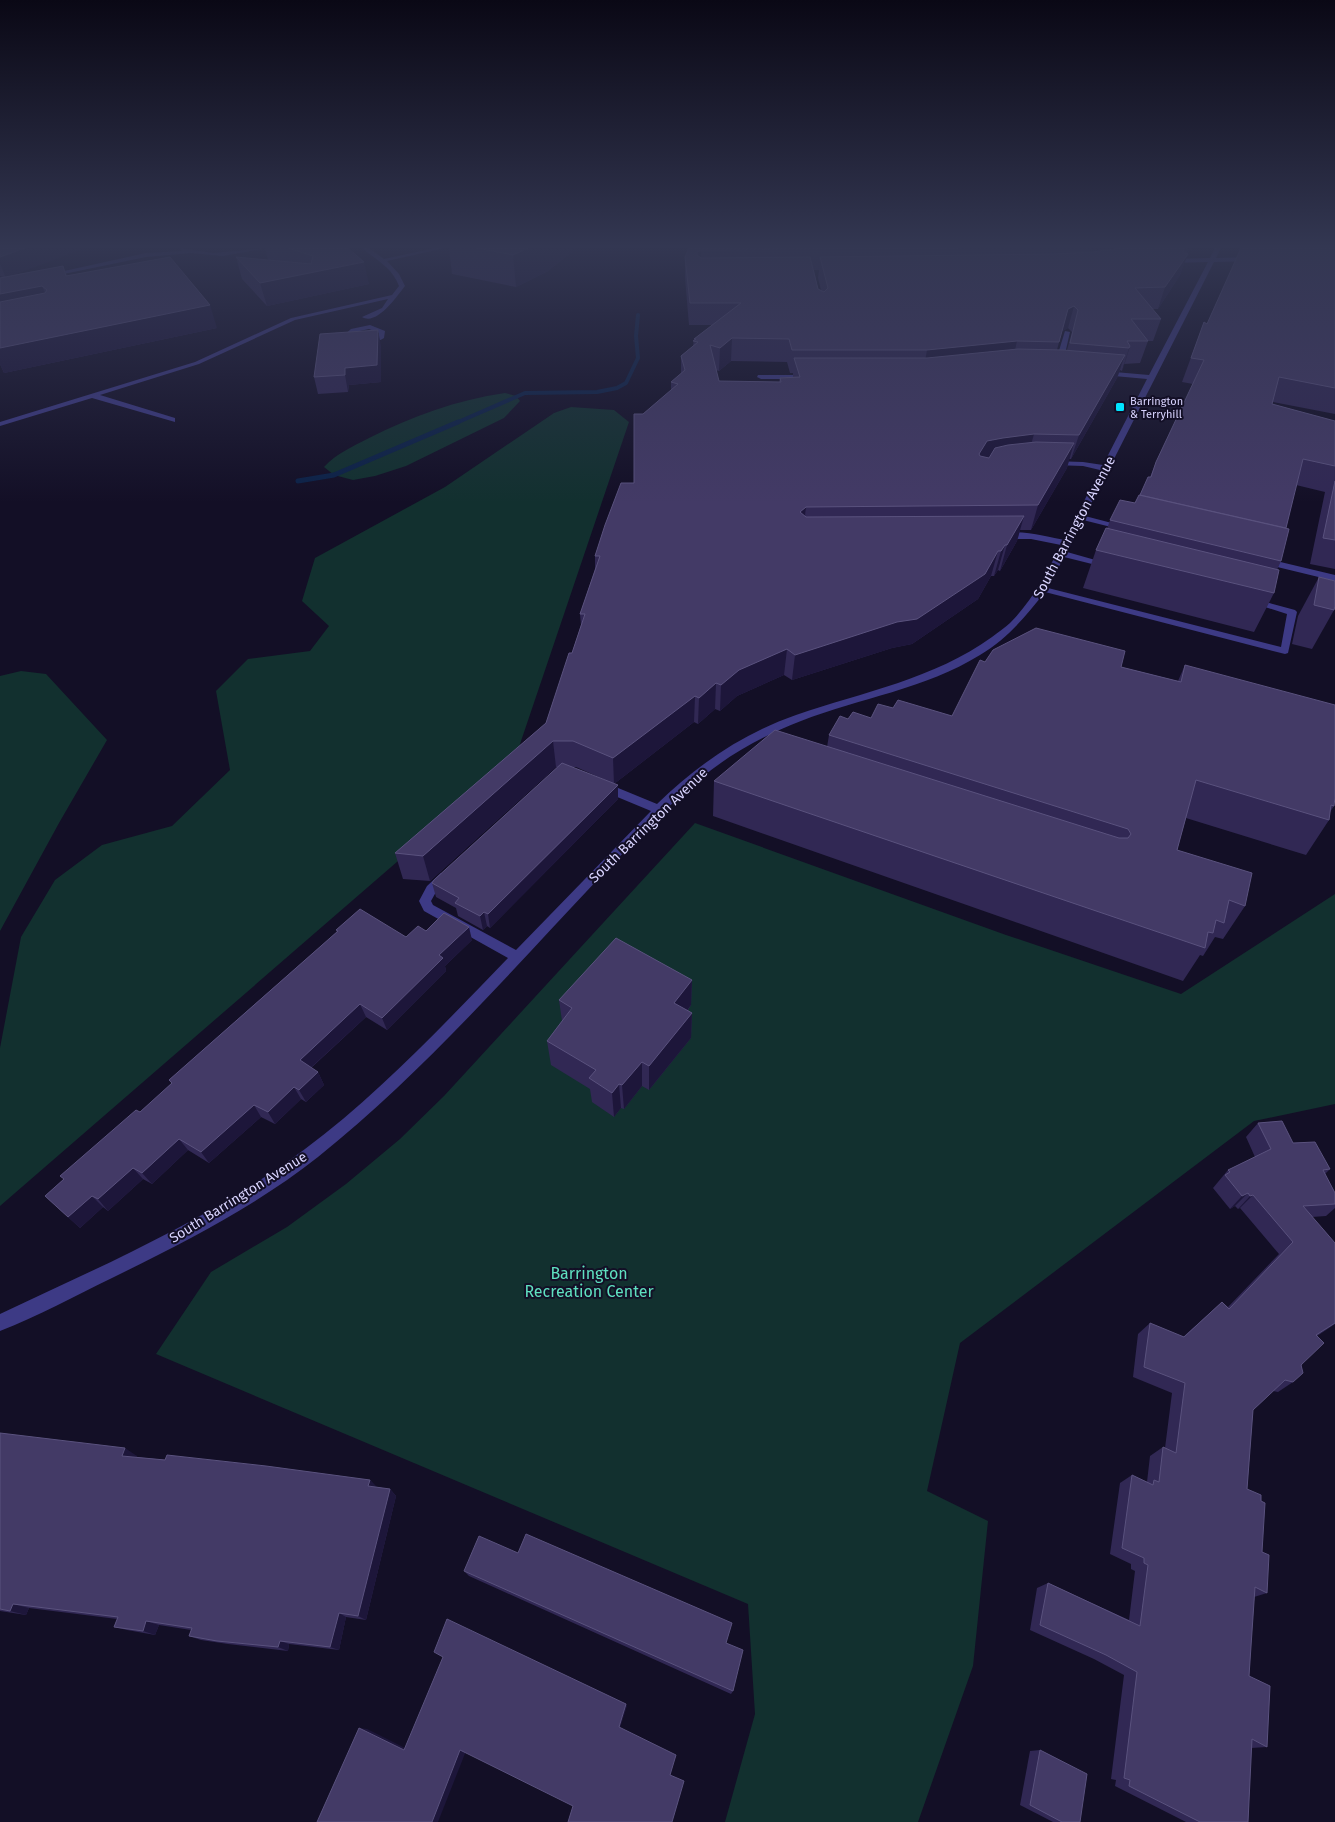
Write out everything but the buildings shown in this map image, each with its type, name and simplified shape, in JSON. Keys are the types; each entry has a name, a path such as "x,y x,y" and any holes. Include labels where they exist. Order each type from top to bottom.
{"street":[{"path":"0,424 197,363 229,350 261,333"},
{"path":"350,333 346,337 350,341 361,343 374,341 382,337 383,333"},
{"path":"1057,369 1067,333"},
{"name":"South Barrington Avenue","path":"0,1323 171,1240 292,1167 346,1124 390,1084 660,810 715,760 747,746 770,729 811,713 924,678 1000,643 1032,606 1043,589 1174,333"},
{"path":"1048,369 1067,370"},
{"path":"1097,372 1151,377"},
{"path":"761,377 818,377"},
{"path":"94,396 172,420"},
{"path":"1046,464 1083,464 1105,468"},
{"path":"1080,517 1133,530"},
{"path":"992,536 1031,536 1066,543"},
{"path":"1061,553 1115,567"},
{"path":"1258,560 1335,578"},
{"path":"1043,589 1285,651 1292,612 1245,600"},
{"path":"595,782 660,810"},
{"path":"451,871 431,889 425,901 428,908 517,957"}],"green space":[{"path":"505,393 516,396 520,401 504,418 406,466 375,476 353,480 334,475 324,467 345,451 402,423 435,410 469,400"},
{"path":"571,407 614,410 629,422 519,747 495,777 0,1206 0,1048 21,937 55,880 102,845 172,826 230,770 216,691 248,659 310,651 329,626 302,601 315,558 445,487 554,413"},
{"path":"21,671 46,674 107,740 0,931 0,676"},
{"name":"Barrington Recreation Center","path":"695,823 1006,935 1181,994 1335,894 1335,1104 1254,1121 960,1343 927,1491 988,1521 973,1666 918,1822 725,1822 755,1714 748,1604 156,1354 211,1272 287,1227 346,1184 400,1139 444,1096"}],"waterway":[{"path":"456,423 525,393 597,392 617,388 626,383 638,358 636,333"},
{"path":"298,481 334,475 458,422"}],"place":[{"name":"Barrington & Terryhill","path":"1120,407"}]}
